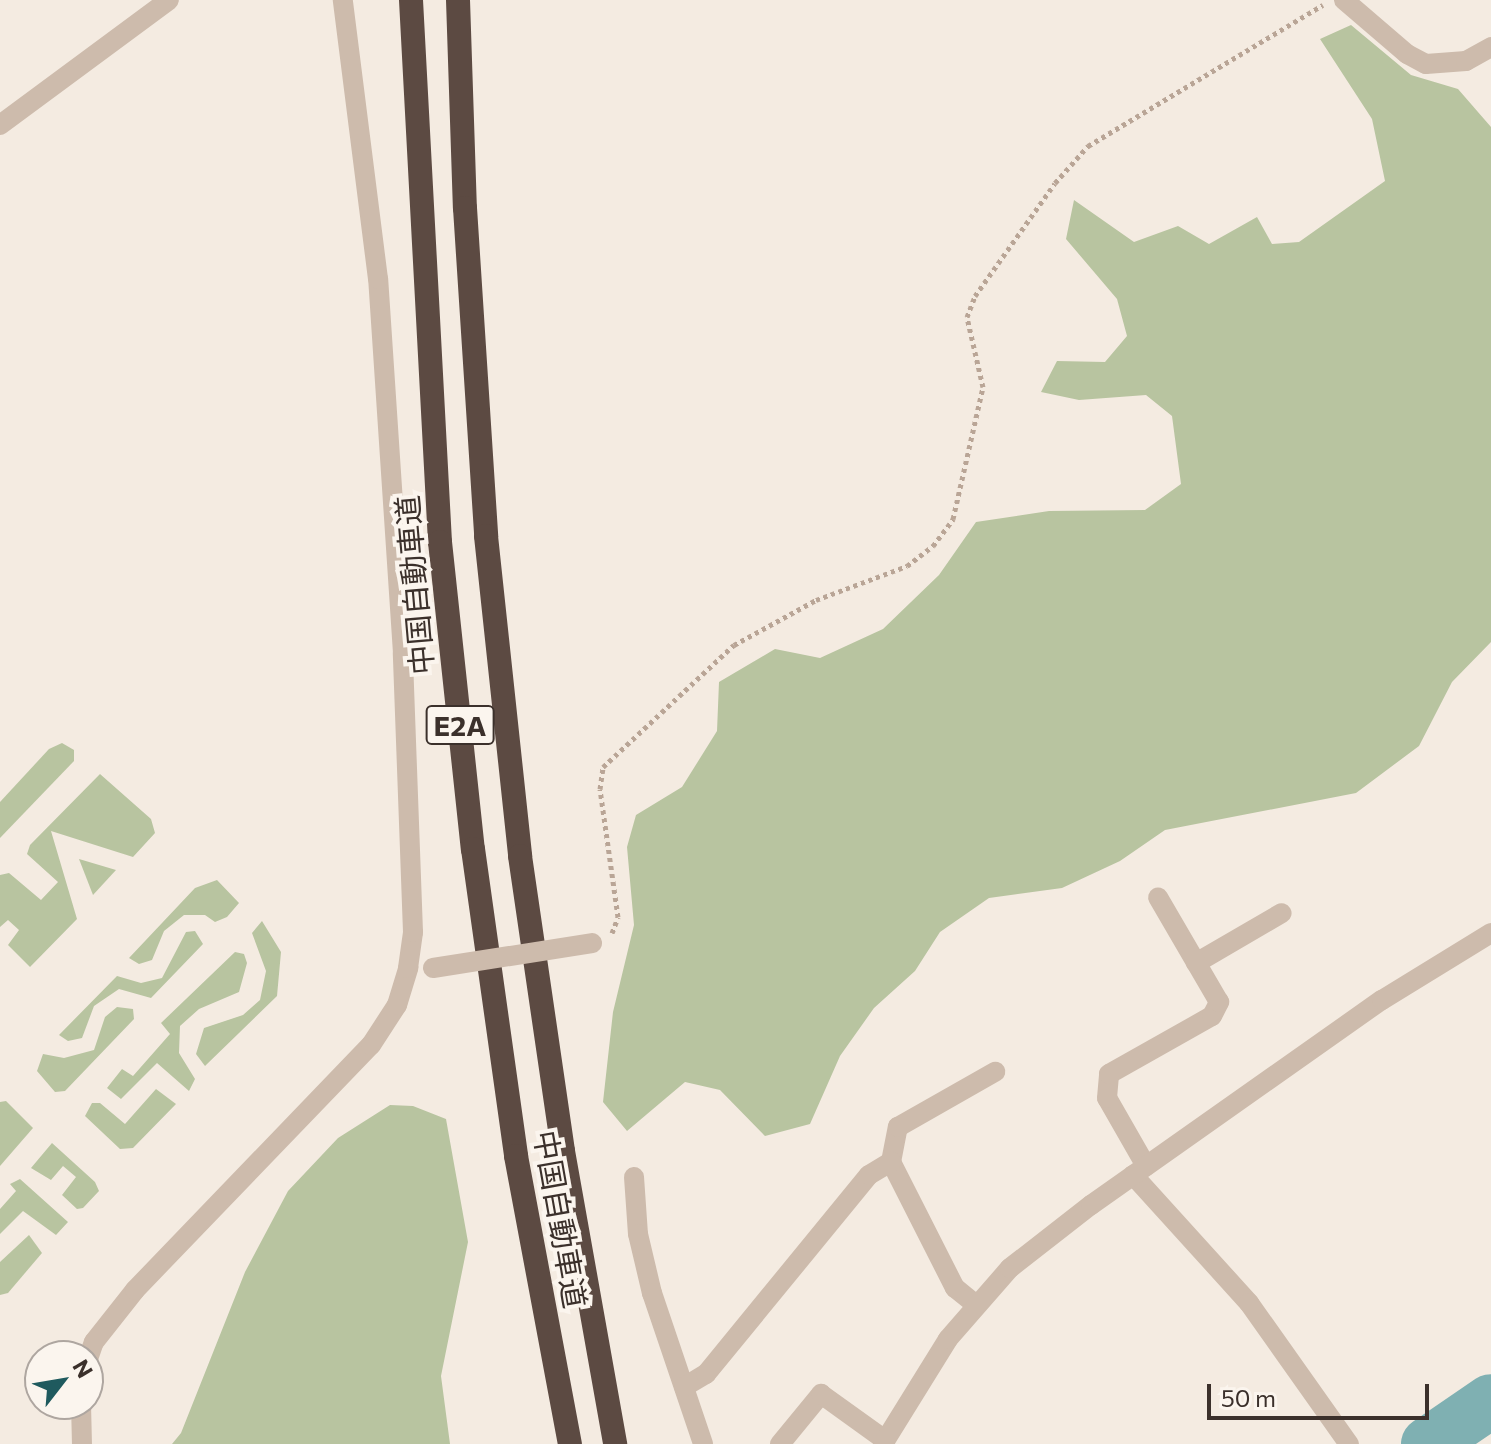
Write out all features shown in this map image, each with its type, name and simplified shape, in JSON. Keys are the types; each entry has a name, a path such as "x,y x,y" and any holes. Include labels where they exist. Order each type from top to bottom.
{"highway":[{"name":"中国自動車道","path":"411,0 440,542 470,818 516,1156 570,1444"},
{"name":"中国自動車道","path":"458,0 486,536 520,856 563,1151 615,1444"}],"street":[{"path":"0,125 169,0"},
{"path":"96,1340 135,1290 371,1045 397,1005 408,968 413,932 403,653 389,435 378,279 343,0"},
{"path":"1344,0 1407,54 1426,64 1466,61 1491,47"},
{"path":"1158,897 1219,1002 1212,1016 1109,1074 1107,1098 1140,1171 1249,1303 1349,1444"},
{"path":"1196,963 1282,913"},
{"path":"780,1444 821,1394 884,1442 975,1304 1010,1268 1140,1171 1382,1000 1491,933"},
{"path":"408,968 433,968 592,943"},
{"path":"975,1304 947,1275 891,1162 898,1127 995,1072"},
{"path":"684,1387 706,1374 869,1175 891,1162"},
{"path":"634,1177 638,1234 703,1444"},
{"path":"81,1420 82,1444"}],"path":[{"path":"592,943 610,937 618,917 600,789 603,767 734,645 816,600 907,566 933,546 953,519 983,387 967,317 975,296 1055,183 1088,146 1330,0"}],"green space":[{"path":"1351,25 1411,75 1458,89 1491,127 1491,642 1452,682 1419,746 1356,793 1165,830 1120,861 1062,888 989,898 940,932 915,971 874,1008 840,1056 810,1124 765,1136 720,1090 685,1082 627,1131 603,1102 613,1012 634,925 627,847 636,815 682,787 717,731 719,682 775,649 820,658 883,629 939,575 976,522 1049,511 1145,510 1181,484 1172,416 1146,395 1079,400 1041,392 1057,361 1105,362 1127,336 1117,299 1066,239 1074,200 1134,242 1178,226 1209,244 1257,217 1272,244 1299,242 1385,181 1372,119 1320,39"},
{"path":"62,743 74,750 74,761 0,838 0,802 49,749"},
{"path":"100,774 151,819 155,833 133,857 51,831 77,919 30,967 8,945 19,930 8,920 0,927 0,875 9,873 41,900 58,882 27,854 30,845"},
{"path":"79,859 116,870 93,895"},
{"path":"217,880 239,903 227,917 215,922 205,915 184,915 164,931 152,960 139,964 129,958 195,888"},
{"path":"262,921 281,952 277,996 205,1066 196,1054 204,1028 243,1015 260,1000 266,971 252,933"},
{"path":"195,931 203,944 151,998 119,989 94,1006 82,1038 68,1041 59,1035 117,976 141,983 162,978 186,932"},
{"path":"235,952 244,954 247,963 239,992 199,1009 180,1026 179,1053 195,1079 189,1091 157,1063 121,1099 107,1088 122,1069 133,1076 170,1034 161,1023"},
{"path":"117,1007 133,1009 134,1019 65,1091 55,1092 37,1071 43,1054 64,1058 94,1050 105,1017"},
{"path":"156,1089 176,1104 133,1148 120,1149 85,1116 92,1103 100,1103 125,1124"},
{"path":"6,1101 33,1128 0,1166 0,1102"},
{"path":"390,1105 413,1106 446,1119 468,1242 441,1376 450,1444 172,1444 181,1433 245,1272 288,1191 338,1138"},
{"path":"52,1143 95,1182 99,1191 83,1208 77,1209 62,1195 76,1177 63,1166 51,1180 31,1168"},
{"path":"20,1179 68,1222 56,1235 23,1211 0,1234 0,1209 16,1191 10,1184"},
{"path":"29,1235 42,1253 8,1293 0,1295 0,1262"}],"waterway":[{"path":"1428,1444 1491,1401"}]}
